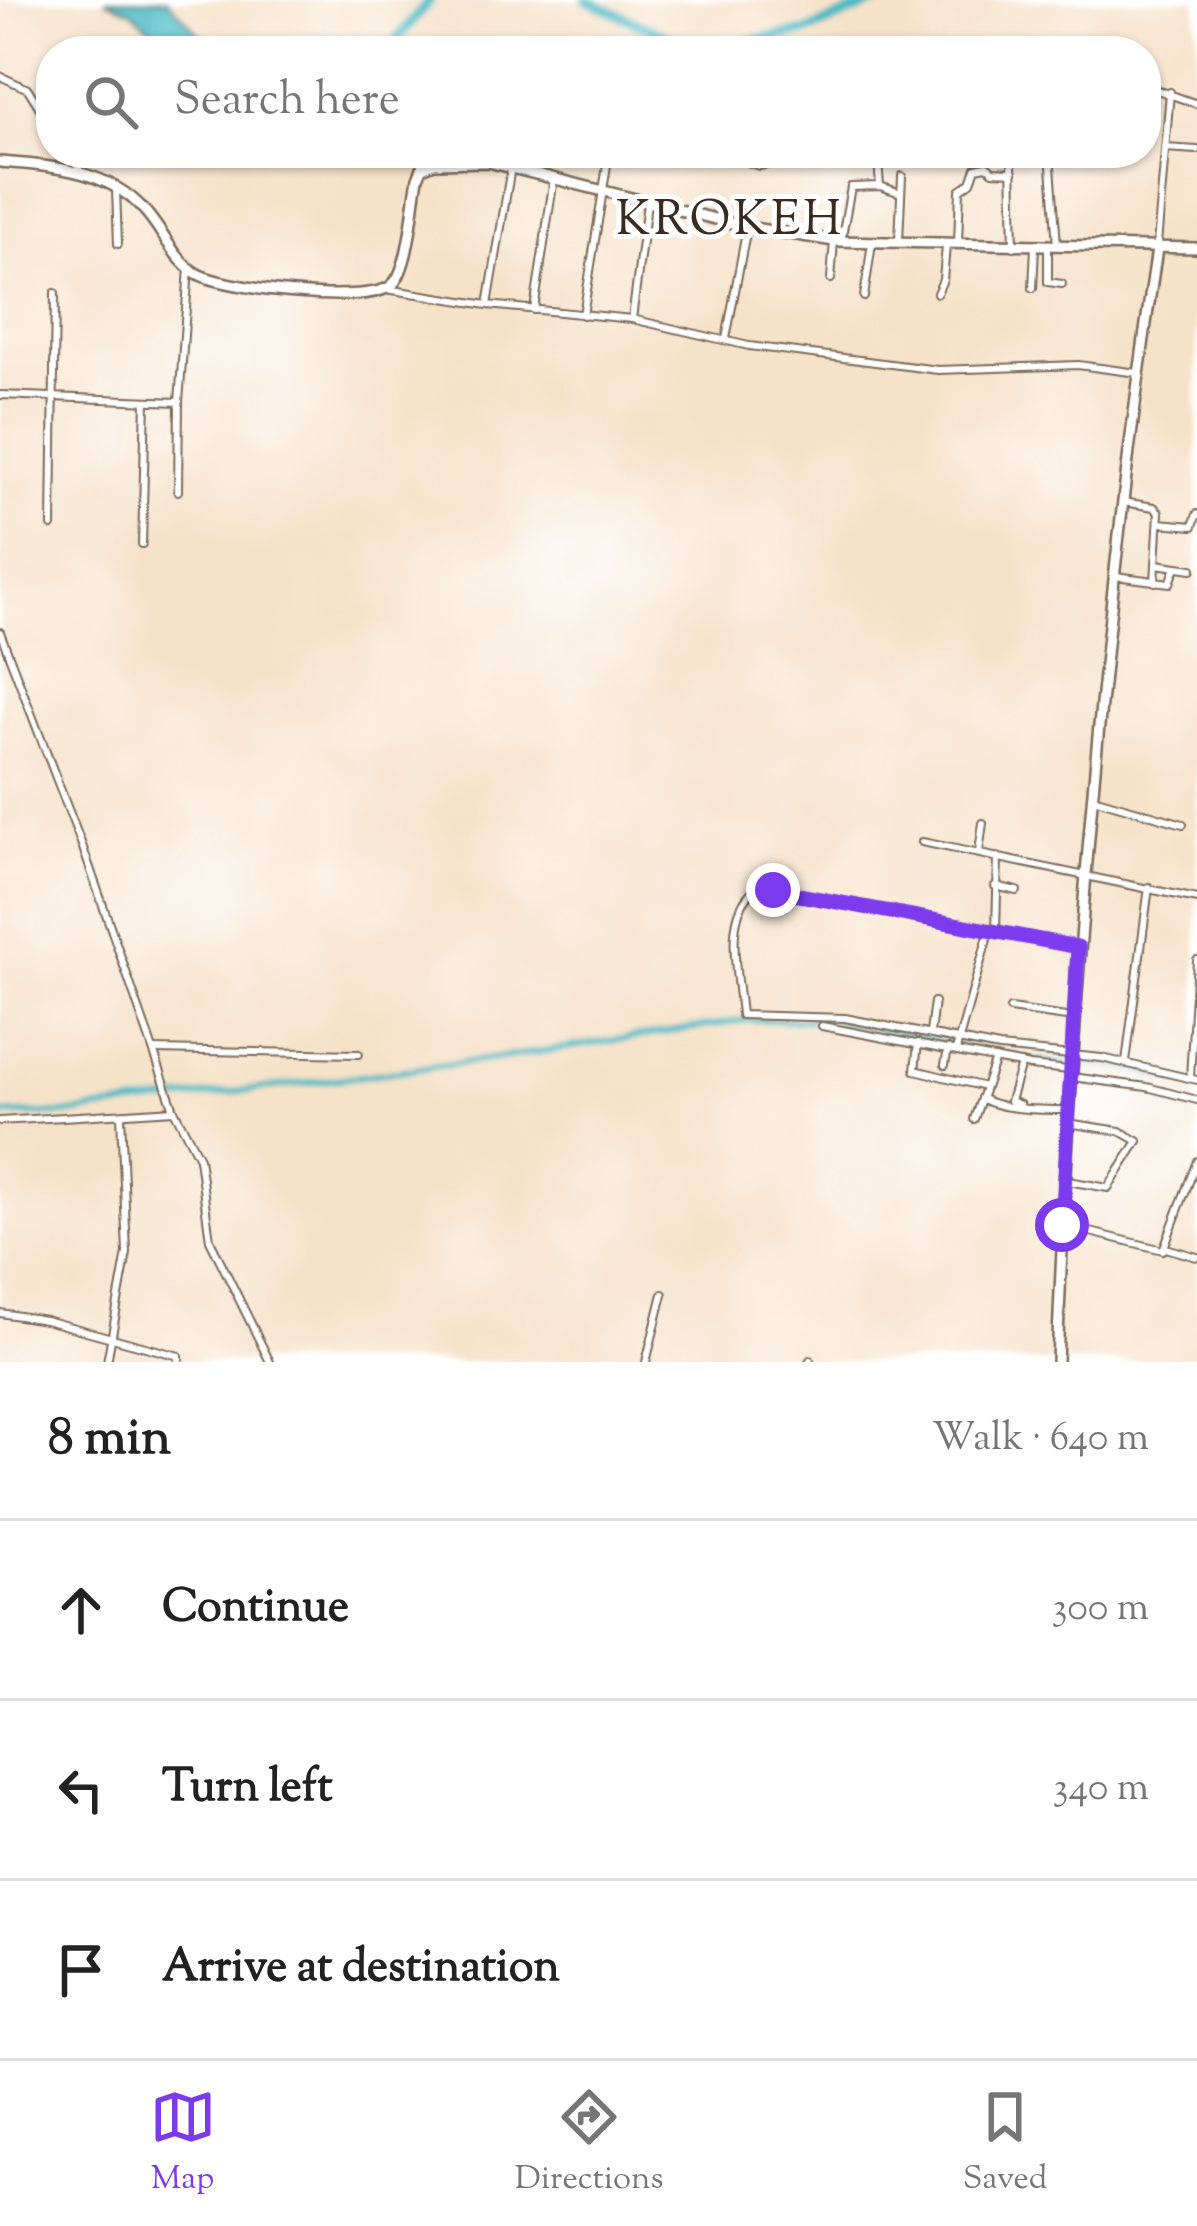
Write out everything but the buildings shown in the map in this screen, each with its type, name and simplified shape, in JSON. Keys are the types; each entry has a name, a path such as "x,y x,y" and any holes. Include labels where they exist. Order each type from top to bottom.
{"street":[{"path":"0,76 28,89 36,102"},
{"path":"1161,90 1197,104"},
{"path":"1057,1362 1069,1065 1084,873 1170,92"},
{"path":"1165,148 1197,150"},
{"path":"0,162 36,166"},
{"path":"49,168 81,172 144,209 184,263 201,276 247,285 343,296 386,289 632,319 749,346 938,370 1078,365 1138,373"},
{"path":"79,168 81,172"},
{"path":"386,289 402,268 422,168"},
{"path":"488,304 512,168"},
{"path":"519,168 747,226 838,242 1197,248"},
{"path":"583,315 606,168"},
{"path":"879,168 880,186"},
{"path":"937,292 952,246 961,188 979,168"},
{"path":"991,168 1012,172"},
{"path":"1012,168 1014,247"},
{"path":"1050,168 1053,248 1047,278 1062,284"},
{"path":"899,244 902,176"},
{"path":"534,310 554,178"},
{"path":"831,279 851,187 880,186 901,193"},
{"path":"116,190 118,244"},
{"path":"632,319 647,202"},
{"path":"726,339 747,226"},
{"path":"864,297 872,243"},
{"path":"1033,288 1035,247"},
{"path":"178,491 184,263"},
{"path":"52,526 55,292"},
{"path":"0,395 178,402"},
{"path":"142,544 146,401"},
{"path":"1123,502 1154,507 1160,523 1155,582"},
{"path":"1160,523 1193,526 1197,514"},
{"path":"1156,564 1192,569"},
{"path":"1114,576 1173,582 1176,567"},
{"path":"0,632 83,848 173,1106 199,1158 214,1251 270,1362"},
{"path":"1093,798 1183,824"},
{"path":"979,852 983,823"},
{"path":"922,842 1197,899"},
{"path":"944,1065 959,1038 993,930 998,857"},
{"path":"994,886 1017,891"},
{"path":"1126,1063 1149,887"},
{"path":"1078,947 754,889 742,899 736,942 741,1015 826,1016 959,1038 1197,1100"},
{"path":"822,1026 1021,1064 1126,1063 1193,1079 1197,960"},
{"path":"930,1033 934,1002"},
{"path":"1010,1009 1073,1018"},
{"path":"919,1043 915,1070 986,1087"},
{"path":"154,1050 359,1054"},
{"path":"974,1119 995,1059"},
{"path":"1021,1064 1010,1101 1022,1106"},
{"path":"982,1098 1008,1109 1067,1110"},
{"path":"0,1121 121,1115 173,1106"},
{"path":"1006,1120 1008,1109"},
{"path":"106,1362 127,1253 121,1115"},
{"path":"1064,1180 1108,1188 1138,1144 1134,1136 1120,1131 1066,1124"},
{"path":"1166,1248 1197,1161"},
{"path":"1062,1225 1197,1257"},
{"path":"646,1362 663,1294"},
{"path":"0,1313 111,1336 179,1356 178,1362"}],"water":[{"path":"105,0 168,0 201,36 157,36 132,11"}],"waterway":[{"path":"400,36 430,0"},
{"path":"587,0 666,36"},
{"path":"779,36 805,32 882,0"},
{"path":"0,1114 64,1114 500,1058 746,1020 810,1020"},
{"path":"835,1020 1030,1060 1120,1066 1197,1086"}],"district":[{"name":"KROKEH","path":"730,222"}],"route":[{"path":"773,890 1078,947 1062,1225"}]}
